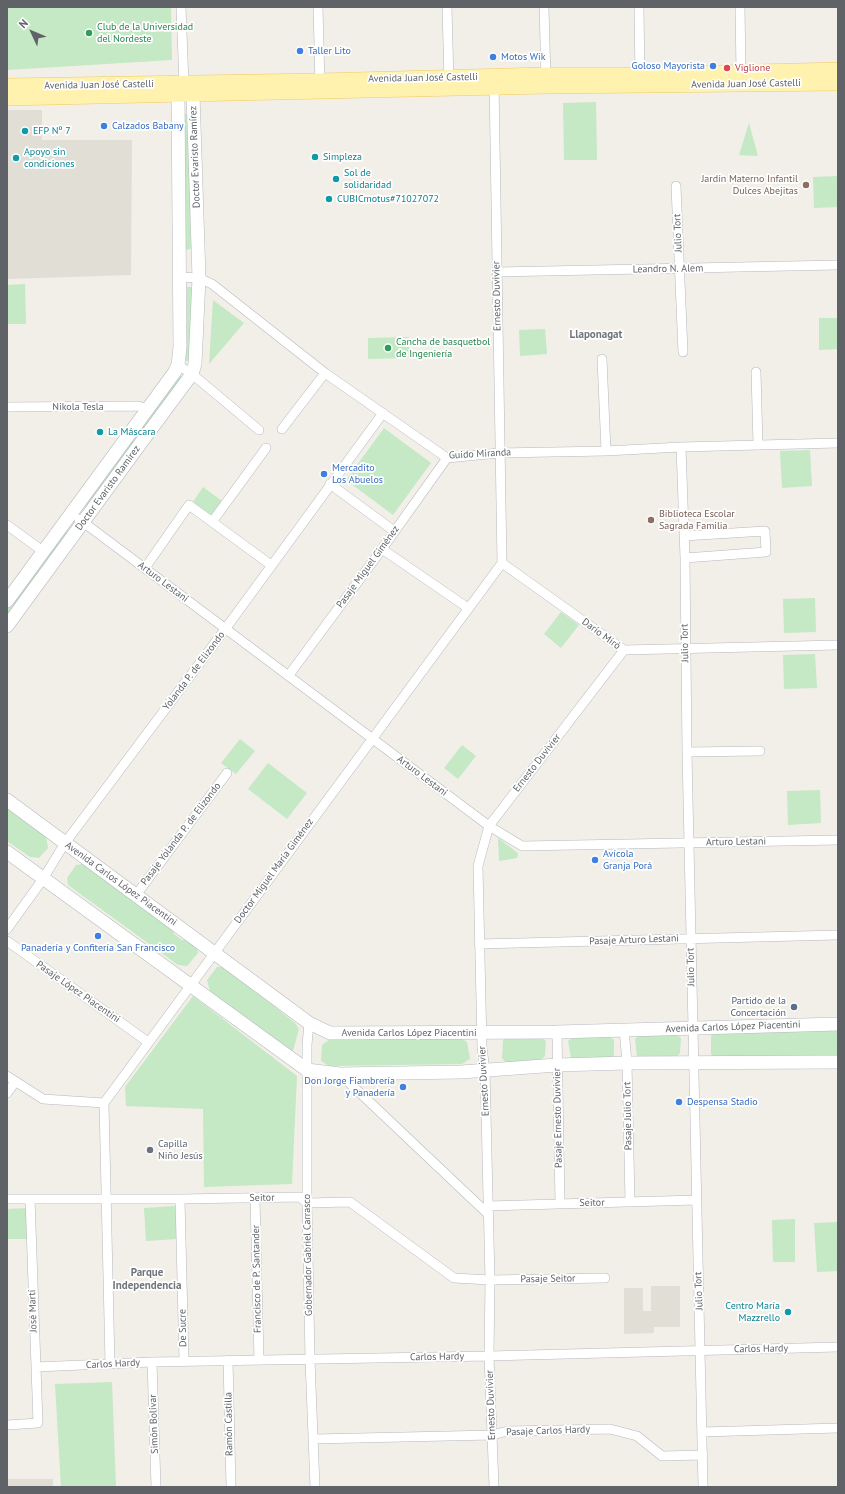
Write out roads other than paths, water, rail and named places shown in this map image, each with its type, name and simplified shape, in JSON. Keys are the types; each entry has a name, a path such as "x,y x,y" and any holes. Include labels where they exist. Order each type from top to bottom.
{"main road":[{"name":"Avenida Juan José Castelli","path":"744,79 838,70"},
{"name":"Avenida Juan José Castelli","path":"7,98 320,86 546,81 744,79 838,83"},
{"name":"Avenida Juan José Castelli","path":"7,86 185,91"},
{"name":"Doctor Evaristo Ramírez","path":"7,601 72,514 174,373 178,365 180,347 180,277 185,91"},
{"name":"Doctor Evaristo Ramírez","path":"7,626 192,374 195,364 199,278 185,91"},
{"name":"Avenida Carlos López Piacentini","path":"7,800 309,1023 330,1033 557,1032 838,1024"},
{"path":"7,852 307,1070 340,1074 485,1071 557,1065 627,1063 838,1062"}],"street":[{"path":"181,7 185,91"},
{"path":"318,7 320,86"},
{"path":"447,7 448,83"},
{"path":"544,7 546,81"},
{"path":"639,7 640,80"},
{"path":"740,7 744,79"},
{"name":"Ernesto Duvivier","path":"494,82 502,563"},
{"name":"Julio Tort","path":"676,186 683,352"},
{"name":"Leandro N. Alem","path":"497,272 838,265"},
{"name":"Guido Miranda","path":"180,277 199,278 212,284 325,373 446,458 500,453 838,443"},
{"path":"602,359 606,451"},
{"path":"178,365 192,374 259,430"},
{"path":"756,372 758,445"},
{"path":"282,429 325,373"},
{"name":"Nikola Tesla","path":"7,407 138,406 148,409"},
{"name":"Yolanda P. de Elizondo","path":"7,929 43,879 65,843 226,628 382,414"},
{"path":"134,428 146,436"},
{"name":"Julio Tort","path":"682,447 693,1063 701,1351 703,1487"},
{"path":"212,522 266,448"},
{"name":"Pasaje Miguel Giménez","path":"289,675 382,549 446,458"},
{"path":"330,484 394,531"},
{"path":"145,568 189,505 271,565"},
{"name":"Arturo Lestani","path":"72,514 289,675 371,739 489,826 522,846 838,840"},
{"path":"7,525 44,552"},
{"path":"684,536 765,531 766,552 685,558"},
{"path":"382,549 468,608"},
{"name":"Doctor Miguel María Giménez","path":"104,1103 502,563"},
{"name":"Darío Miró","path":"502,563 624,650 838,645"},
{"name":"Ernesto Duvivier","path":"494,1487 489,1356 490,1280 485,1071 482,1054 478,866 489,826 624,650"},
{"path":"687,752 760,751"},
{"name":"Pasaje Yolanda P. de Elizondo","path":"136,895 226,772"},
{"name":"Pasaje Arturo Lestani","path":"479,944 838,935"},
{"name":"Pasaje López Piacentini","path":"7,942 148,1042"},
{"name":"Gobernador Gabriel Carrasco","path":"309,1023 307,1045 307,1202 310,1360 315,1487"},
{"name":"Pasaje Julio Tort","path":"624,1029 627,1063 630,1202"},
{"name":"Pasaje Ernesto Duvivier","path":"557,1032 560,1204"},
{"path":"340,1074 488,1210"},
{"path":"7,1076 44,1099 104,1103 110,1364"},
{"path":"7,1094 15,1082"},
{"name":"Seitor","path":"7,1199 106,1200 300,1197 307,1202 350,1202 454,1278 490,1280"},
{"name":"Francisco de P. Santander","path":"255,1198 259,1360"},
{"name":"José Martí","path":"7,1425 38,1423 30,1199"},
{"name":"De Sucre","path":"180,1199 184,1361"},
{"name":"Seitor","path":"488,1210 560,1204 696,1200"},
{"name":"Pasaje Seitor","path":"490,1280 605,1278"},
{"name":"Carlos Hardy","path":"36,1367 184,1361 310,1360 838,1347"},
{"name":"Ramón Castilla","path":"228,1360 231,1487"},
{"name":"Simón Bolívar","path":"152,1362 156,1487"},
{"path":"702,1432 838,1428"},
{"name":"Pasaje Carlos Hardy","path":"314,1439 492,1435 508,1431 610,1429 637,1436 662,1456 703,1455"}],"place":[{"name":"Club de la Universidad del Nordeste","path":"89,33"},
{"name":"Taller Lito","path":"300,51"},
{"name":"Motos Wik","path":"493,57"},
{"name":"Goloso Mayorista","path":"713,66"},
{"name":"Viglione","path":"727,68"},
{"name":"Calzados Babany","path":"104,126"},
{"name":"EFP Nº 7","path":"25,131"},
{"name":"Simpleza","path":"315,157"},
{"name":"Apoyo sin condiciones","path":"16,158"},
{"name":"Sol de solidaridad","path":"336,179"},
{"name":"Jardín Materno Infantil Dulces Abejitas","path":"806,185"},
{"name":"CUBICmotus#71027072","path":"329,199"},
{"name":"Cancha de basquetbol de Ingeniería","path":"388,348"},
{"name":"La Máscara","path":"100,432"},
{"name":"Mercadito Los Abuelos","path":"324,474"},
{"name":"Biblioteca Escolar Sagrada Familia","path":"651,520"},
{"name":"Avícola Granja Porá","path":"595,860"},
{"name":"Panadería y Confitería San Francisco","path":"98,936"},
{"name":"Partido de la Concertación","path":"794,1007"},
{"name":"Don Jorge Fiambrería y Panadería","path":"403,1087"},
{"name":"Despensa Stadio","path":"679,1102"},
{"name":"Capilla Niño Jesús","path":"150,1150"},
{"name":"Centro María Mazzrello","path":"788,1312"}],"district":[{"name":"Llaponagat","path":"596,335"},
{"name":"Parque Independencia","path":"147,1279"}]}
